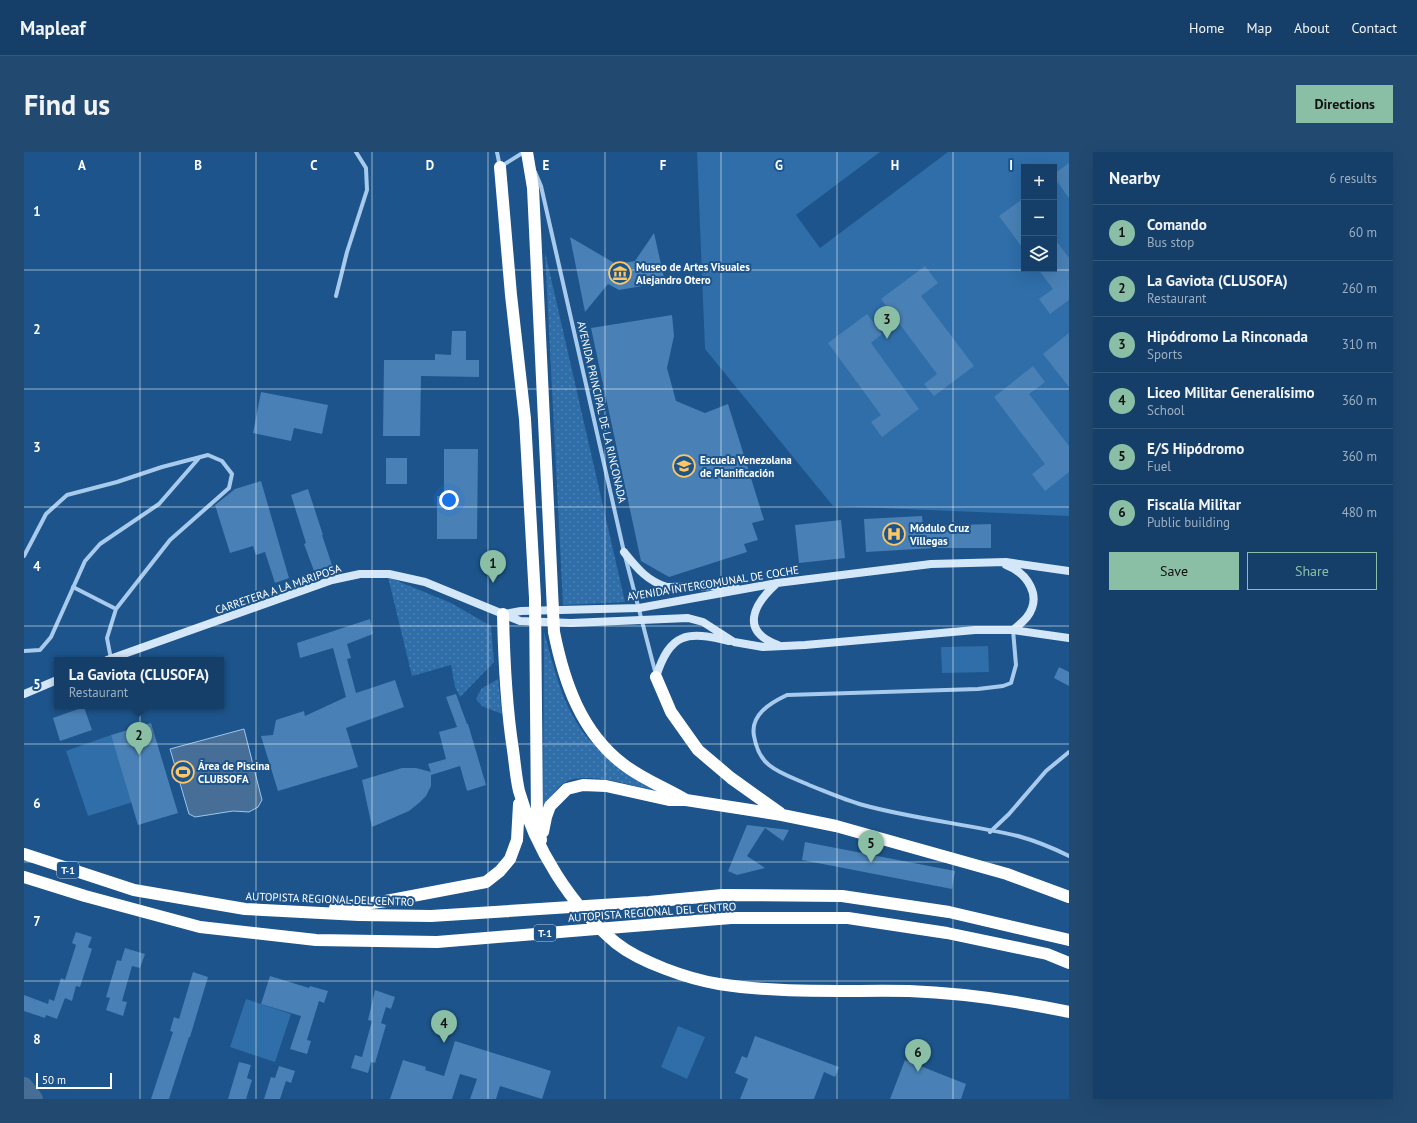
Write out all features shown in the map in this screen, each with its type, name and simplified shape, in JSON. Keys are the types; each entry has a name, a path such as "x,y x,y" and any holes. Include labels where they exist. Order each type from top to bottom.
{"highway":[{"path":"526,152 533,188 554,632 560,662 575,704 602,744 623,765 686,800"},
{"path":"500,167 511,295 525,419 536,598 537,817 542,847"},
{"path":"310,912 386,901 486,882 500,871 510,859 518,840 520,816 518,789 508,721 504,663 503,614"},
{"path":"656,678 671,712 698,750 731,778 782,815"},
{"path":"542,847 546,817 550,806 567,789 576,786 606,786 669,800 686,800 782,815 836,826 1007,874 1069,897"},
{"path":"518,789 531,828 566,889 591,919 617,944 654,965 717,984 773,990 910,991 966,995 1030,1004 1069,1012"},
{"name":"AUTOPISTA REGIONAL DEL CENTRO","path":"24,854 134,890 245,909 359,915 431,916 649,902 722,895 842,896 949,912 1069,940"},
{"name":"AUTOPISTA REGIONAL DEL CENTRO","path":"24,878 85,896 200,926 316,940 437,942 731,918 848,918 946,934 1039,952 1069,963"}],"main road":[{"path":"624,552 641,573 653,582 660,585 723,586 743,589"},
{"path":"997,562 1016,569 1021,573 1030,586 1033,594 1033,602 1027,617 1013,630"},
{"name":"AVENIDA INTERCOMUNAL DE COCHE","path":"503,614 521,611 638,608 777,583 931,564 997,562 1034,564 1069,571"},
{"name":"CARRETERA A LA MARIPOSA","path":"115,657 332,580 360,574 389,574 425,582 503,614"},
{"path":"777,583 760,601 752,617 754,625 763,638 782,647"},
{"path":"503,614 520,621 571,623 688,618 703,622 734,642"},
{"path":"656,678 660,664 670,647 684,637 694,635 709,636 763,647 782,647 960,631 1013,630 1069,638"},
{"path":"24,694 54,681"}],"street":[{"path":"336,296 347,252 366,190 366,168 356,152"},
{"path":"497,152 500,167 526,152"},
{"name":"AVENIDA PRINCIPAL DE LA RINCONADA","path":"526,152 541,186 624,552 656,678"},
{"path":"24,556 46,514 67,495 117,482 162,467 208,456 222,461 232,474 228,488 170,540 116,609 107,638 109,657"},
{"path":"24,651 40,650 51,637 85,561 100,544 159,504 200,458"},
{"path":"73,587 116,609"},
{"path":"1013,630 1016,665 1011,683 978,689 787,696 770,702 758,716 752,728 758,750 763,759 769,765 784,774 863,805 1019,837 1049,846 1069,856"},
{"path":"990,832 1009,814 1046,771 1068,753"}],"shaded area":[{"path":"697,152 880,152 796,215 820,248 948,152 1069,152 1069,516 833,506 705,349"},
{"path":"545,252 625,602 563,605"},
{"path":"388,577 451,603 491,626 494,662 460,697 455,687 451,665 412,676"},
{"path":"544,632 565,699 581,730 606,756 626,771 662,793 604,779 581,778 570,780 562,785 543,809"},
{"path":"988,646 989,672 942,673 941,647"},
{"path":"498,679 502,714 482,706 476,699 481,689"},
{"name":"Área de Piscina CLUBSOFA","path":"244,729 262,800 258,807 249,812 233,811 195,817 189,814 170,749"},
{"path":"111,735 133,802 88,816 66,751"},
{"path":"246,999 291,1014 275,1062 230,1047"},
{"path":"678,1026 705,1037 687,1079 661,1067"}],"building":[{"path":"1069,163 1069,198 1057,181 1057,172"},
{"path":"1021,200 1021,246 999,216"},
{"name":"Museo de Artes Visuales Alejandro Otero","path":"654,233 665,282 619,290 608,284 585,312 570,237 616,264 635,261"},
{"path":"1057,242 1069,258 1069,300 1050,314 1039,299 1053,289 1040,272 1057,272"},
{"path":"925,266 938,283 921,296 974,366 934,396 924,384 937,374 881,299"},
{"path":"867,314 882,334 871,343 919,409 882,437 871,422 881,415 828,343"},
{"name":"Escuela Venezolana de Planificación","path":"672,315 674,336 667,368 676,401 705,413 728,404 764,520 752,523 758,540 744,544 747,552 669,577 641,561 591,328"},
{"path":"452,331 466,331 466,360 479,360 479,377 421,376 420,436 383,436 384,360 435,360 435,354 451,355"},
{"path":"1069,333 1069,387 1043,354"},
{"path":"1033,366 1045,382 1029,394 1069,446 1069,472 1045,491 1032,474 1045,464 994,397"},
{"path":"261,392 328,405 322,434 294,428 291,441 253,433"},
{"path":"444,449 478,449 477,539 437,539 437,496 444,496"},
{"path":"386,458 407,458 407,484 386,484"},
{"path":"261,481 289,578 275,583 265,552 256,555 253,546 230,553 215,505 235,489"},
{"path":"308,489 332,565 314,571 304,544 306,543 291,495"},
{"path":"922,516 923,526 991,524 991,548 935,548 866,552 864,519"},
{"path":"841,520 845,558 799,563 795,525"},
{"path":"370,619 373,634 347,644 351,658 347,659 356,693 395,680 404,707 346,728 358,767 278,791 261,736 273,735 276,720 304,711 305,716 346,697 333,648 300,658 297,643"},
{"path":"1059,667 1069,672 1069,686 1054,678"},
{"path":"456,694 468,724 486,785 467,791 460,766 431,775 431,786 426,796 419,803 409,811 372,827 362,780 402,768 416,768 431,772 428,764 446,759 439,732 457,727 446,697"},
{"path":"78,709 85,709 92,730 60,741 53,718"},
{"path":"151,723 178,813 138,825 111,735"},
{"path":"747,825 789,830 783,841 765,828 747,856 765,868 737,875 728,871"},
{"path":"805,842 955,871 952,889 802,860"},
{"path":"76,932 92,937 88,947 92,949 80,987 76,986 72,1001 65,998 57,1019 46,1015 45,1018 24,1011 24,995 48,1004 49,999 54,1001 61,978 65,980 76,945 72,943"},
{"path":"125,948 145,954 140,968 132,966 122,1001 127,1002 123,1016 106,1010 110,998 106,997 117,960 121,961"},
{"path":"193,972 208,977 190,1037 169,1099 151,1099 173,1032 170,1031 174,1017 179,1019"},
{"path":"270,976 309,988 310,986 328,991 324,1003 319,1001 307,1040 311,1041 307,1054 290,1049 301,1016 261,1004"},
{"path":"375,990 395,997 391,1009 386,1007 381,1023 386,1025 375,1063 371,1062 368,1073 351,1068 355,1055 362,1057 372,1021 368,1020"},
{"path":"755,1036 839,1067 835,1077 824,1072 814,1099 740,1099 748,1079 735,1073 742,1056 747,1058"},
{"path":"455,1041 551,1071 542,1099 500,1086 496,1099 470,1099 477,1079 460,1074 452,1099 390,1099 403,1060 426,1067 425,1070 444,1076"},
{"path":"905,1060 966,1084 961,1099 890,1099"},
{"path":"239,1062 251,1065 247,1078 252,1080 246,1099 228,1099"},
{"path":"279,1066 295,1071 291,1083 286,1081 280,1099 264,1099 271,1077 275,1078"}],"waterway":[{"path":"24,1086 34,1099"}],"place":[{"name":"Museo de Artes Visuales Alejandro Otero","path":"620,273"},
{"name":"Hipódromo La Rinconada","path":"887,339"},
{"name":"Escuela Venezolana de Planificación","path":"684,466"},
{"name":"Módulo Cruz Villegas","path":"894,534"},
{"name":"Comando","path":"493,583"},
{"name":"La Gaviota (CLUSOFA)","path":"139,755"},
{"name":"Área de Piscina CLUBSOFA","path":"183,772"},
{"name":"E/S Hipódromo","path":"871,863"},
{"name":"Liceo Militar Generalísimo","path":"444,1043"},
{"name":"Fiscalía Militar","path":"918,1072"}]}
